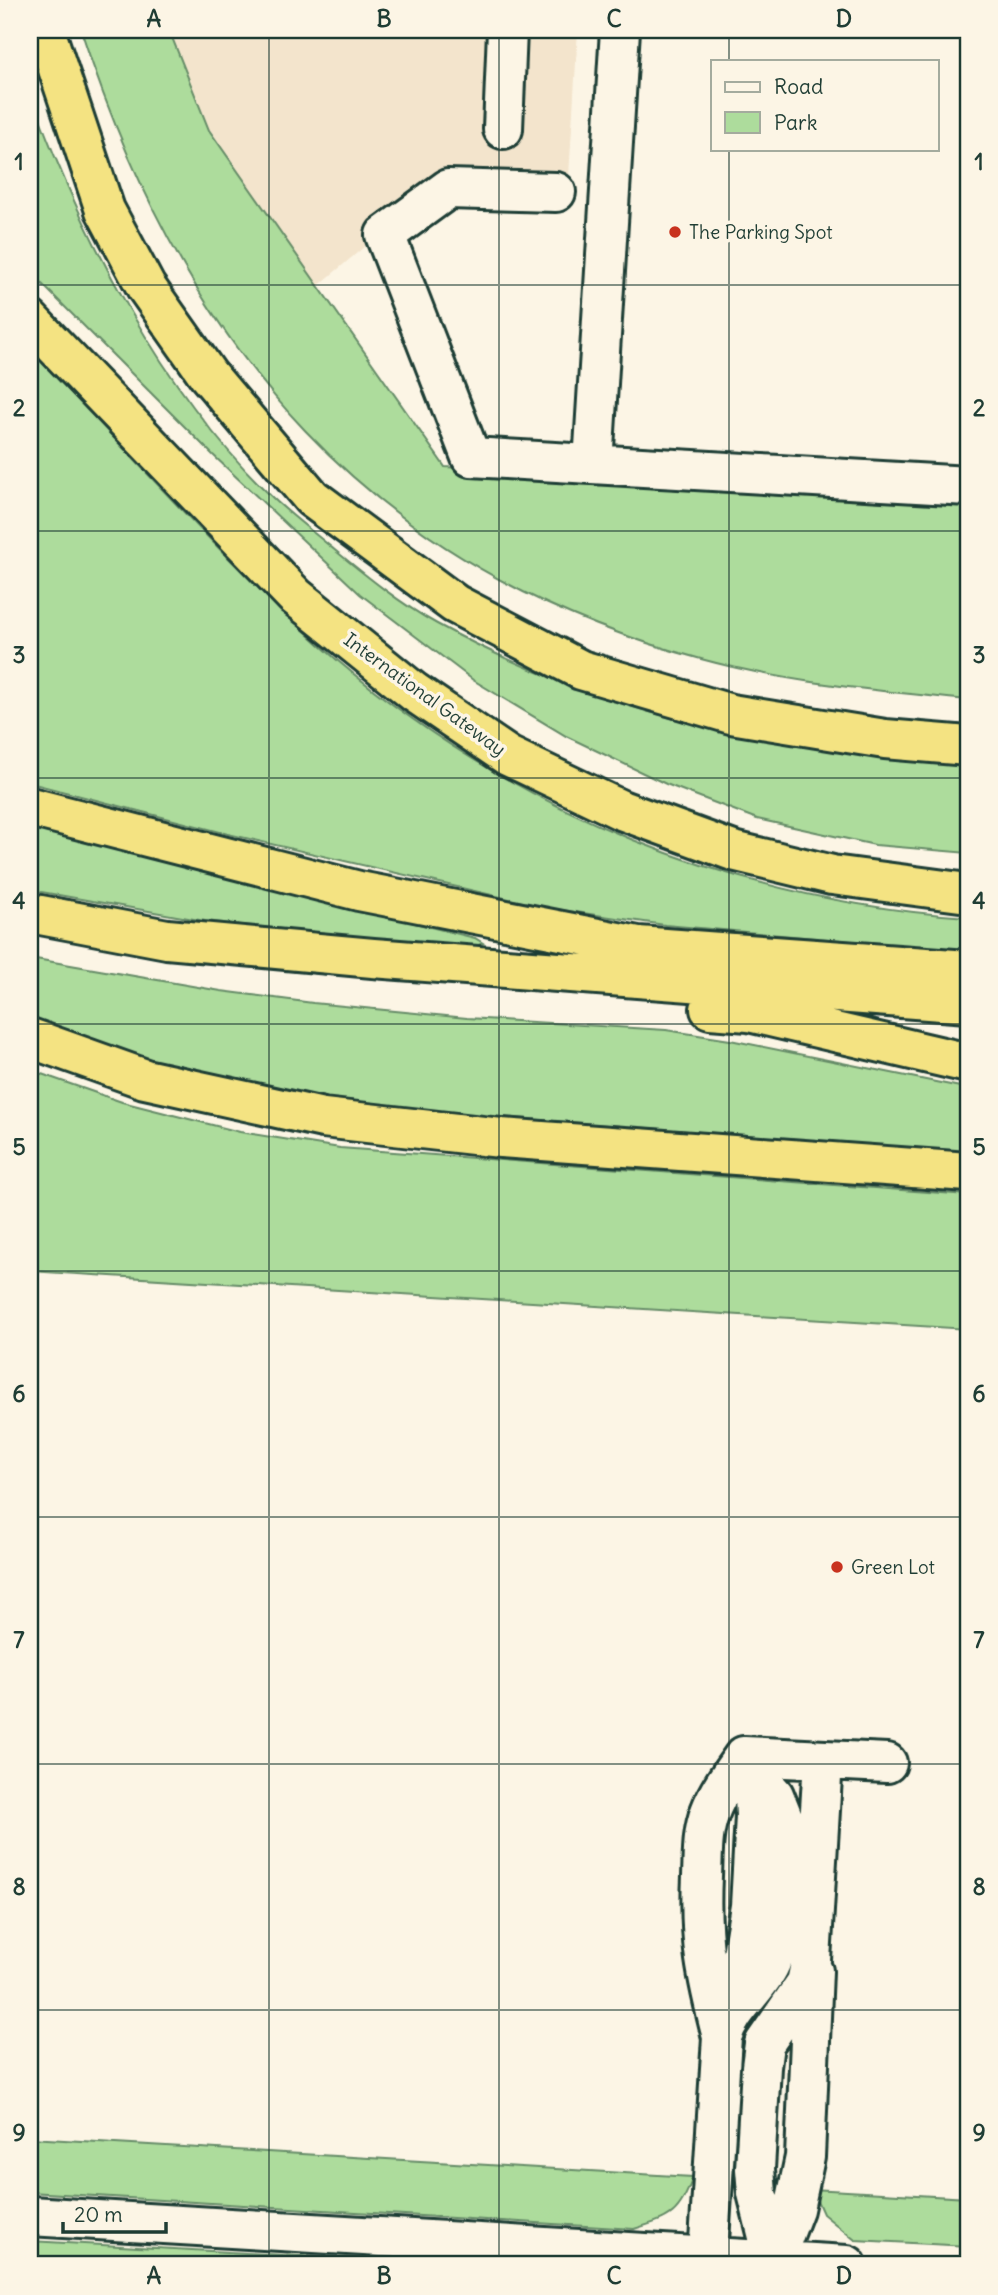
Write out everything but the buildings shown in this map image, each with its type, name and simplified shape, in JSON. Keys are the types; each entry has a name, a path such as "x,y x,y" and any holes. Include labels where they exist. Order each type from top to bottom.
{"highway":[{"path":"44,30 105,210 146,287 208,375 312,498 455,604 582,670 731,714 886,739 968,746"},
{"name":"International Gateway","path":"30,320 295,596 414,692 508,756 621,810 733,850 832,875 968,893"},
{"path":"30,807 359,891 638,946 968,970"},
{"path":"30,913 167,939 470,988 749,1012 968,1063"},
{"path":"167,939 373,958 968,1003"},
{"path":"30,1038 145,1079 323,1118 501,1138 968,1172"}],"street":[{"path":"503,129 507,30"},
{"path":"593,464 620,30"},
{"path":"556,192 448,188 385,235 471,457 968,485"},
{"path":"744,1756 887,1763"},
{"path":"722,2037 728,2018 768,1968 779,1920 786,1825 783,1813 744,1756"},
{"path":"708,2257 722,2037 729,1811 733,1787 744,1756"},
{"path":"774,2261 757,2193 755,2169 761,2067 764,2044 806,1983 815,1929 823,1760"},
{"path":"30,2216 847,2265"}],"shaded area":[{"path":"169,30 578,30 569,176 451,173 317,287 209,130"}],"green space":[{"path":"81,30 169,30 209,130 445,467 968,500 968,700 767,674 701,659 584,620 479,568 387,505 306,431 235,346 175,250 124,145"},
{"path":"30,92 74,201 101,256 161,361 233,457 281,505 343,557 395,598 461,637 560,681 611,700 718,729 843,748 968,762 968,853 875,845 757,819 666,784 566,736 473,680 360,594 213,455 30,272"},
{"path":"30,349 180,508 296,624 406,714 478,762 553,804 632,840 713,869 796,891 881,908 968,917 968,951 665,925 548,908 228,834 30,783"},
{"path":"30,828 475,938 483,943 470,949 205,921 30,890"},
{"path":"30,958 221,991 313,1003 467,1018 666,1030 730,1040 965,1088 968,1089 968,1152 354,1106 196,1073 99,1044 30,1017"},
{"path":"30,1070 122,1102 240,1132 340,1148 968,1195 968,1329 30,1271"},
{"path":"30,2138 693,2177 684,2199 672,2213 634,2229 30,2192"},
{"path":"812,2189 968,2198 968,2246 855,2240 823,2214"},
{"path":"30,2241 464,2265 30,2265"}],"place":[{"name":"The Parking Spot","path":"675,232"},
{"name":"Green Lot","path":"837,1567"}]}
